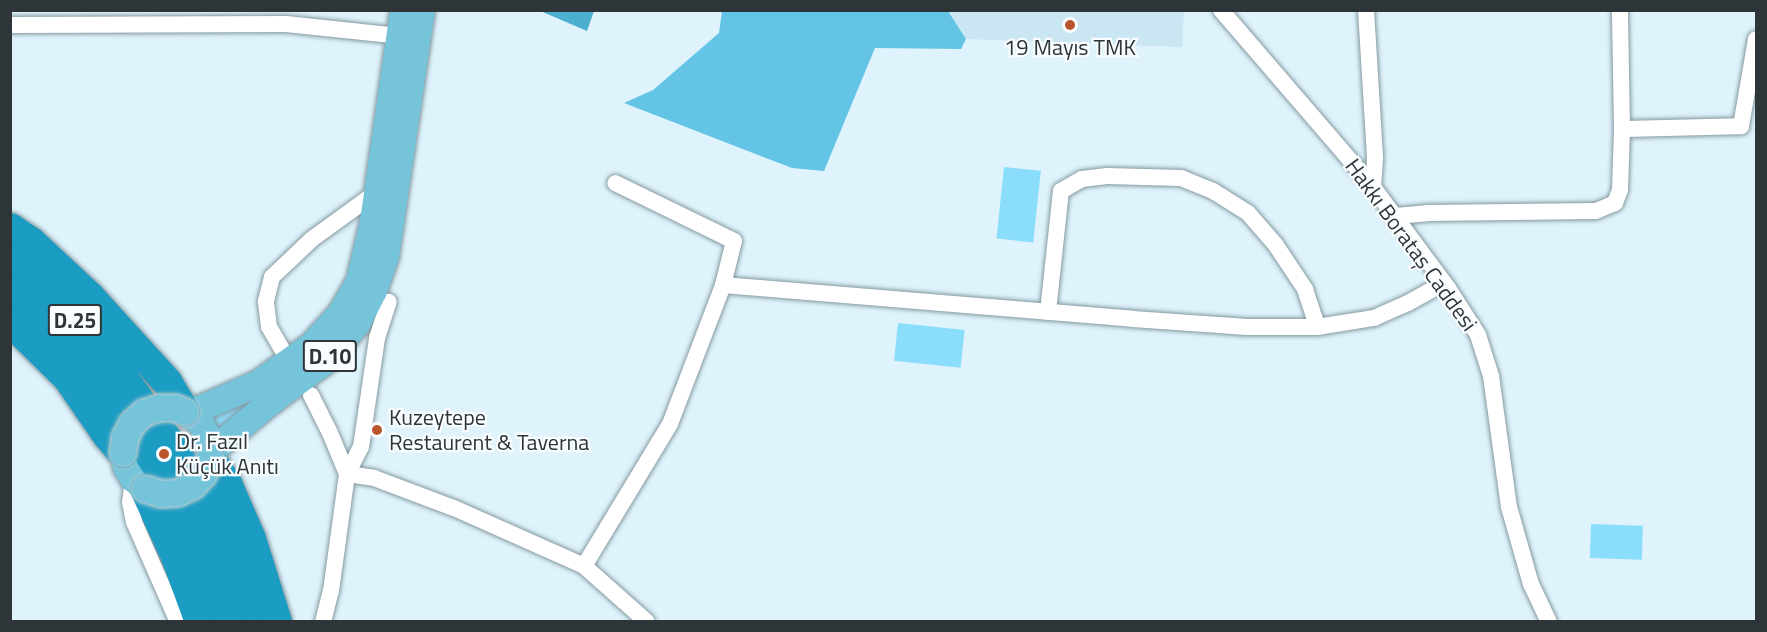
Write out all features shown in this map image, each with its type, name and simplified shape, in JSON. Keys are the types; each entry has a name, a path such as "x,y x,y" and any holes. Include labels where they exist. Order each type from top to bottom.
{"highway":[{"path":"10,228 31,242 90,297 167,382 187,412"},
{"name":"D.25","path":"10,259 99,344 154,461 190,528 228,621"},
{"name":"D.25","path":"10,289 37,312 84,363 124,396 175,450 213,517 252,621"},
{"path":"10,321 68,378 134,474 176,556 200,621"},
{"path":"210,455 228,486 251,539 278,621"}],"main road":[{"name":"D.10","path":"404,10 368,249 359,282 341,313 312,345 257,384 187,412 175,408 159,408 144,413 132,423 125,438 134,474 161,494 178,493 193,486 204,474 210,455 268,404 327,360 357,324 374,291 386,256 422,10"},
{"path":"187,412 205,430 210,455"}],"street":[{"name":"Hakkı Borataş Caddesi","path":"1221,10 1373,187 1444,283 1478,335 1491,376 1509,507 1531,584 1549,621"},
{"path":"1366,10 1375,159 1373,187"},
{"path":"1395,216 1427,213 1596,211 1615,203 1620,190 1622,129 1620,10"},
{"path":"16,20 287,17 401,36"},
{"path":"1622,129 1741,126 1756,39"},
{"path":"1048,312 1061,191 1082,179 1107,176 1181,178 1213,191 1248,213 1275,244 1305,289 1317,327"},
{"path":"584,566 670,423 723,285 734,241 615,183"},
{"path":"283,351 269,327 266,301 272,277 312,239 377,192"},
{"path":"723,285 1246,327 1317,327 1374,318 1444,283"},
{"path":"323,621 331,591 347,474 361,447 377,338 389,302"},
{"path":"311,395 330,432 347,474"},
{"path":"134,474 130,501 134,522 178,621"},
{"path":"347,474 374,478 454,508 584,566 647,621"}],"shaded area":[{"path":"538,10 594,10 594,11 587,31"},
{"path":"722,11 948,11 966,39 961,49 875,48 824,171 792,168 624,103 653,90 719,33"},
{"name":"19 Mayıs TMK","path":"948,11 1184,11 1182,47 966,39"},
{"path":"1004,167 1041,171 1033,242 996,239"},
{"path":"898,323 965,330 961,368 894,361"},
{"path":"263,397 215,439 200,414"},
{"path":"1591,524 1643,526 1642,560 1590,558"}],"place":[{"name":"19 Mayıs TMK","path":"1070,25"},
{"name":"Kuzeytepe Restaurent & Taverna","path":"377,430"},
{"name":"Dr. Fazıl Küçük Anıtı","path":"164,454"}]}
